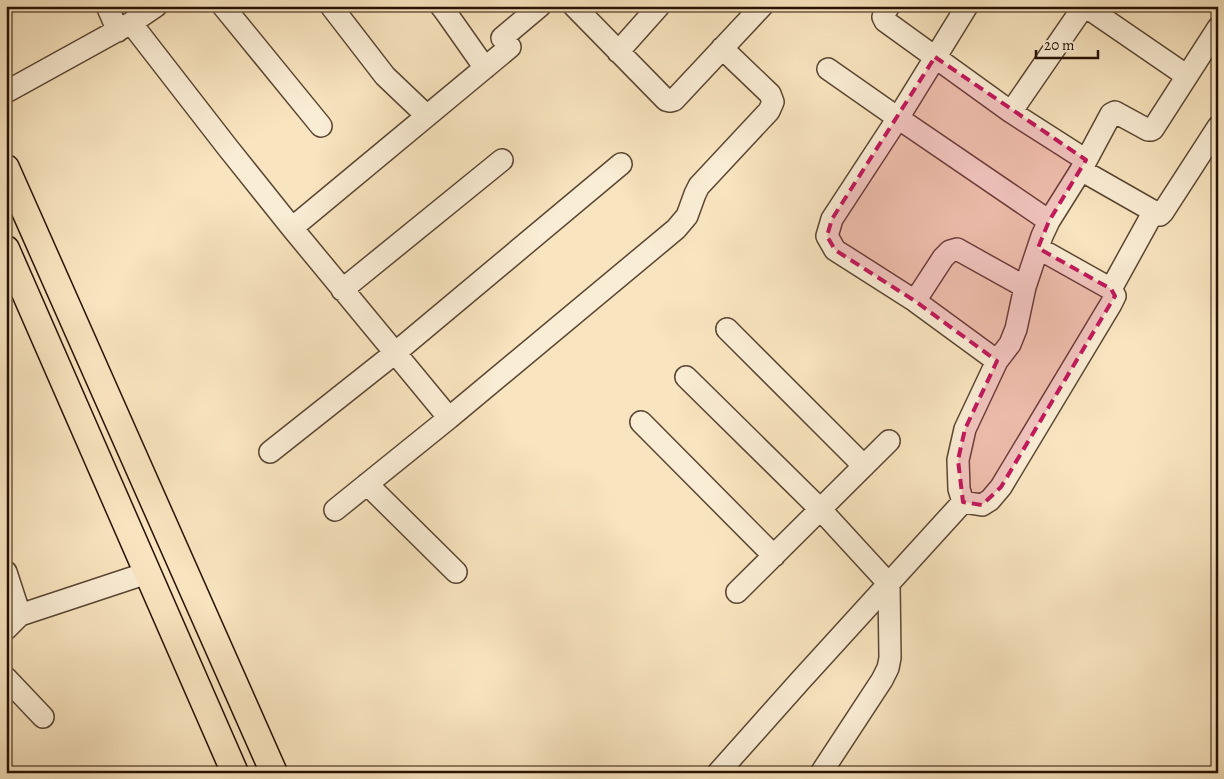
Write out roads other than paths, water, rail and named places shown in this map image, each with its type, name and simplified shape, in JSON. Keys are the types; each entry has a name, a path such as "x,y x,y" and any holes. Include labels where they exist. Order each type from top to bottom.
{"main road":[{"path":"6,168 274,773"},
{"path":"6,249 235,773"}],"street":[{"path":"106,6 228,148 342,290 449,418"},
{"path":"6,92 124,27 156,6"},
{"path":"223,6 321,126"},
{"path":"331,6 385,76 427,116"},
{"path":"441,6 485,68"},
{"path":"292,228 485,68 506,42 540,6"},
{"path":"574,6 666,100 670,101 674,100 762,6"},
{"path":"618,52 659,6"},
{"path":"889,6 883,17 885,20 1083,165 1160,215 1164,212 1218,126"},
{"path":"967,6 898,118 832,219 827,236 835,250 915,301 997,361"},
{"path":"1011,112 1084,6 1187,76"},
{"path":"963,502 959,489 958,460 965,429 997,361 1010,344 1038,248 1049,221 1111,114 1115,112 1151,130 1153,129 1218,28"},
{"path":"335,510 676,229 687,216 699,186 769,111 772,102 770,94 722,48"},
{"path":"828,69 1049,221"},
{"path":"342,290 502,160"},
{"path":"270,452 395,353 621,164"},
{"path":"1111,289 1154,211"},
{"path":"963,502 982,505 990,500 1001,487 1115,296 1111,289 1038,248"},
{"path":"915,301 943,258 950,251 957,249 1026,287"},
{"path":"727,329 864,466"},
{"path":"686,377 821,510 889,584 890,658 888,668 821,773"},
{"path":"641,422 774,556"},
{"path":"737,592 889,441"},
{"path":"366,484 456,572"},
{"path":"718,773 800,680 963,502"},
{"path":"6,572 13,622 147,573"},
{"path":"6,678 43,717"}]}
